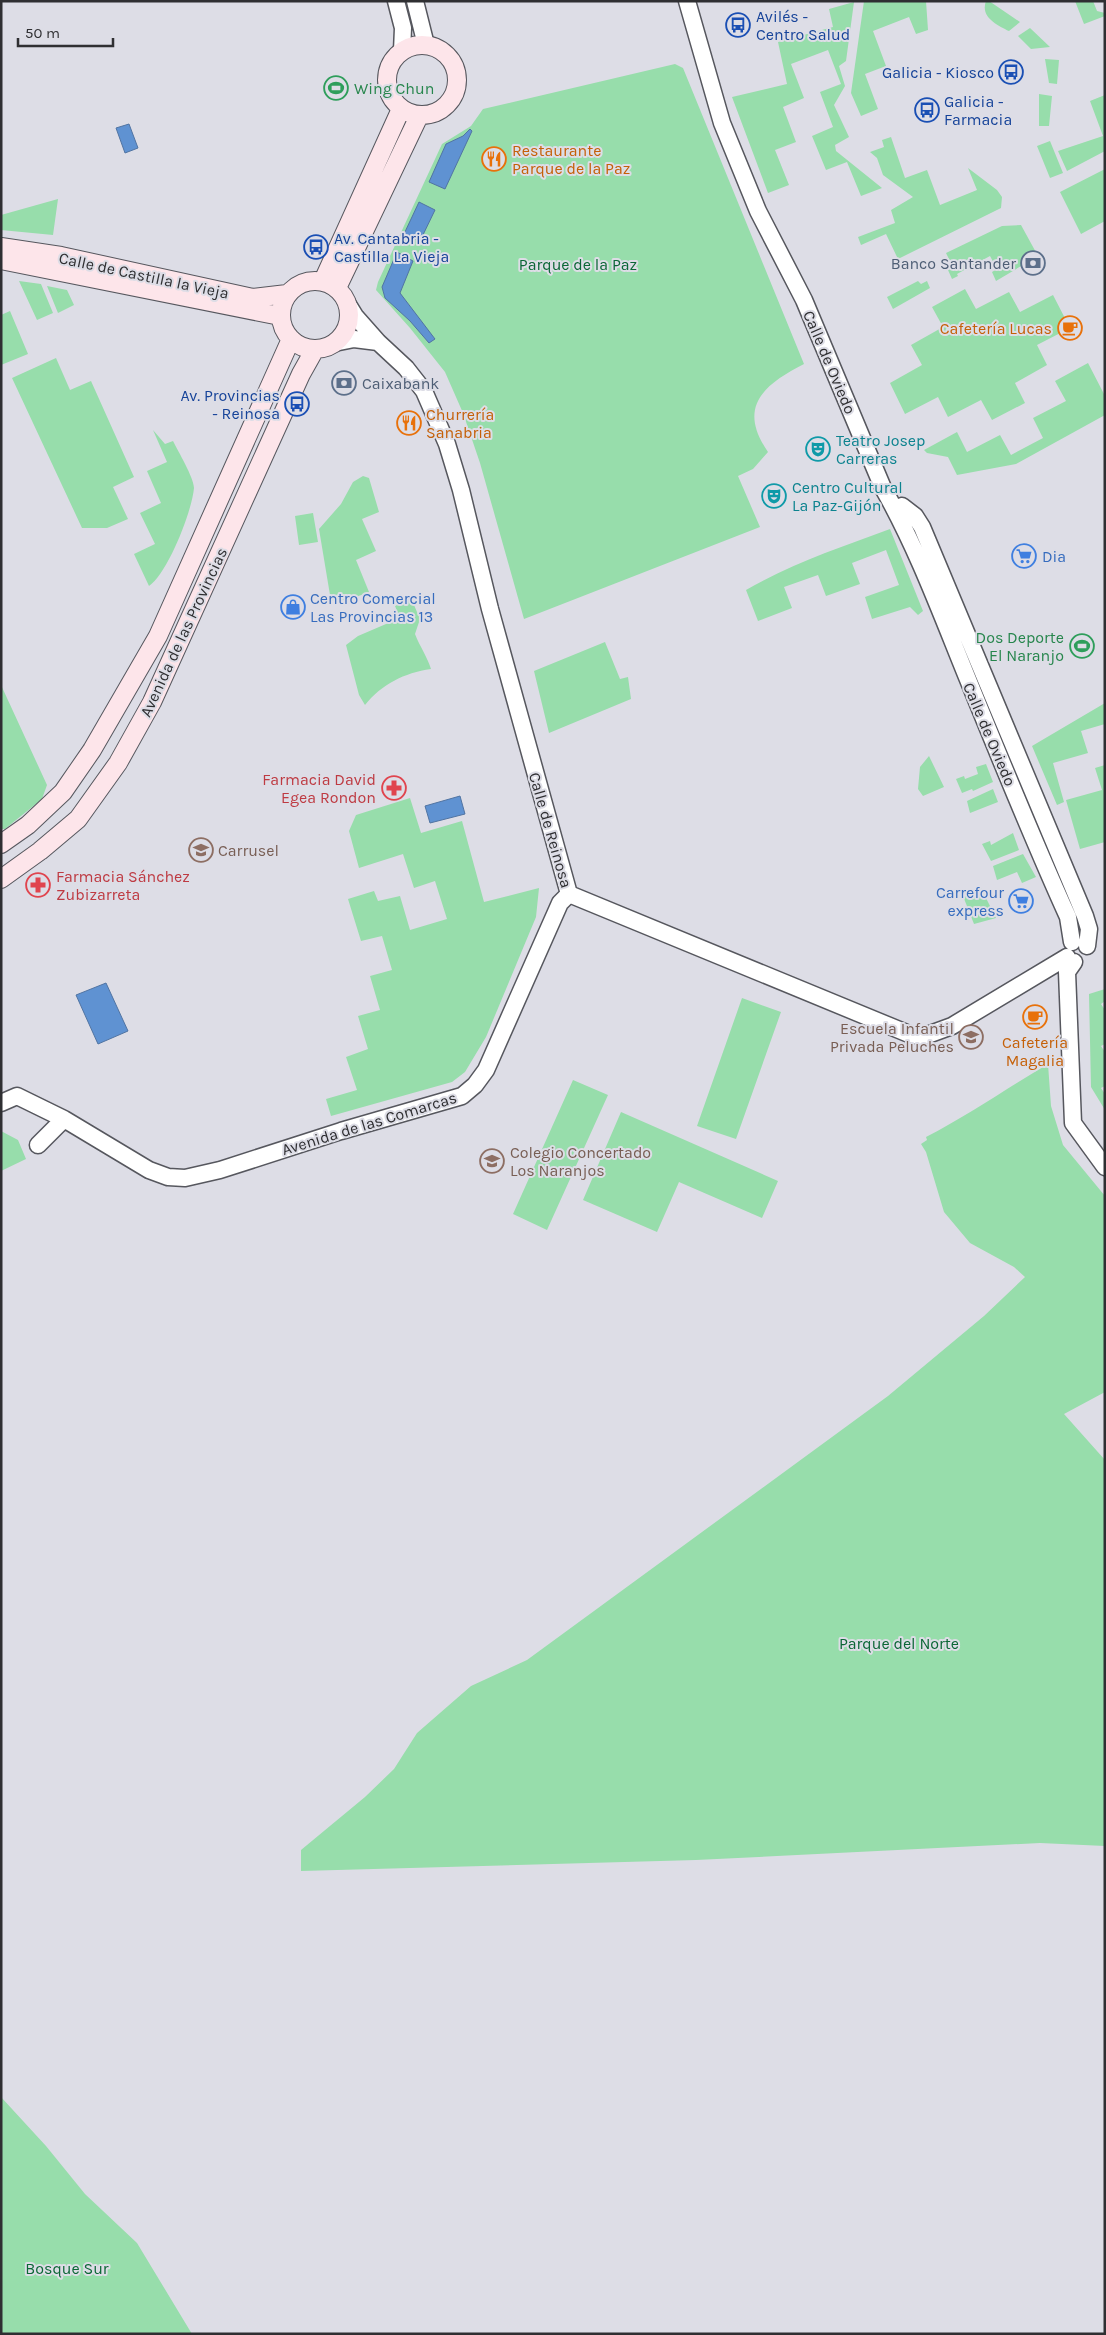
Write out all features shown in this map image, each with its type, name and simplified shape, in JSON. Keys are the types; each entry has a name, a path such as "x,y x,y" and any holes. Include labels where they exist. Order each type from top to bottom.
{"main road":[{"path":"426,45 436,48 451,62 456,72 457,83 449,103 435,112 419,116 401,109 392,99 387,80 392,61 402,51 409,47 426,45"},
{"path":"330,285 401,109"},
{"path":"330,285 419,116"},
{"name":"Calle de Castilla la Vieja","path":"1,247 61,256 253,298 287,294"},
{"name":"Calle de Castilla la Vieja","path":"1,260 280,316"},
{"path":"303,282 330,285 347,303 349,314 347,325 342,335 334,343 315,349 298,345 283,329 280,316 287,294 303,282"},
{"name":"Avenida de las Provincias","path":"1,844 28,824 63,792 92,750 158,636 291,339"},
{"name":"Avenida de las Provincias","path":"1,879 40,851 78,819 118,762 152,702 300,374 315,349"}],"street":[{"path":"396,1 403,28 402,51"},
{"path":"415,1 426,45"},
{"name":"Calle de Oviedo","path":"687,1 722,123 758,211 804,300 879,480 898,506 985,721 1068,917 1075,952 1067,972 1066,981 1073,1123 1105,1167"},
{"name":"Calle de Reinosa","path":"347,303 355,316 378,342 406,368 424,391 447,444 461,490 490,609 569,894 909,1034 922,1037 952,1026 1075,952"},
{"path":"334,343 354,339 378,342"},
{"name":"Avenida de las Comarcas","path":"1,1103 17,1096 64,1118 149,1170 168,1177 185,1178 462,1096 475,1085 486,1070 560,903 569,894"},
{"path":"38,1145 64,1118"}],"green space":[{"path":"864,1 926,1 928,30 916,34 909,17 873,31 886,66 865,74 878,109 861,116 851,93"},
{"path":"986,1 989,1 1020,22 1009,31 1000,26 987,16 985,12"},
{"path":"1075,1 1093,1 1097,11 1105,13 1105,16 1084,24"},
{"path":"854,2 846,61 839,66 845,86 834,105 849,137 835,145 836,151 882,188 861,196 847,162 826,170 812,136 833,127 820,92 841,84 828,50 791,64 804,98 783,107 796,142 775,150 789,185 768,193 732,97 787,84 778,42 833,27 829,9"},
{"path":"1030,28 1050,47 1031,49 1018,36"},
{"path":"1045,59 1059,60 1057,84 1049,83"},
{"name":"Parque de la Paz","path":"675,64 683,68 804,364 789,372 766,389 759,399 755,410 755,422 759,436 768,452 753,469 738,476 760,527 524,619 480,463 463,413 445,372 410,328 376,290 378,282 442,144 471,126 483,109"},
{"path":"1039,94 1052,96 1049,126 1039,126"},
{"path":"1105,95 1105,151 1067,171 1058,151 1103,136 1090,101"},
{"path":"891,137 905,178 927,170 940,205 977,190 968,168 997,190 1002,197 1001,208 898,259 886,234 861,245 858,237 895,223 891,210 913,197 883,175 877,158 870,152 884,147 882,140"},
{"path":"1050,141 1063,173 1050,178 1037,146"},
{"path":"1105,169 1105,221 1081,234 1060,192"},
{"path":"58,199 53,235 1,230 1,215"},
{"path":"1021,225 1038,256 996,281 992,272 997,269 990,256 957,274 958,276 952,279 948,270 953,267 946,253 1002,226"},
{"path":"19,281 41,284 53,313 37,320"},
{"path":"918,281 921,284 927,281 930,288 893,309 887,297"},
{"path":"47,286 67,290 74,305 58,313"},
{"path":"965,289 976,309 1009,292 1020,312 1053,295 1070,328 1037,345 1047,365 1015,383 1025,403 992,420 981,400 948,417 938,397 905,414 890,383 922,365 911,345 943,327 932,307"},
{"path":"10,311 28,354 1,365 1,315"},
{"path":"56,358 70,390 91,381 134,477 113,487 128,519 107,528 82,528 12,378"},
{"path":"1088,363 1105,396 1105,415 1016,464 957,475 948,457 927,453 924,450 957,432 967,452 1000,435 1011,455 1043,438 1033,418 1066,401 1055,381"},
{"path":"153,430 165,444 173,441 189,471 194,488 189,511 178,541 164,568 149,586 134,554 155,544 140,513 161,503 147,471 167,462"},
{"path":"363,476 369,478 379,512 362,519 376,551 356,560 369,592 348,600 331,601 319,529 341,504 353,482"},
{"path":"313,513 318,542 299,545 295,516"},
{"path":"890,529 923,611 918,615 910,607 872,619 865,597 899,585 886,550 852,563 860,584 826,596 818,575 784,587 792,608 758,621 746,590 798,564"},
{"path":"411,598 420,619 415,634 431,669 412,673 386,685 365,705 359,695 346,645 358,636 400,618 395,606"},
{"path":"605,642 620,679 628,677 631,699 549,733 534,671"},
{"path":"1,685 47,785 42,799 5,829 1,829"},
{"path":"1105,703 1105,724 1081,731 1088,753 1053,763 1064,802 1057,805 1032,746"},
{"path":"929,756 944,787 923,796 918,789 920,767"},
{"path":"986,764 993,782 973,791 972,789 962,793 956,779 964,776 965,779 978,774 976,767"},
{"path":"1105,765 1105,842 1080,849 1066,800 1102,790 1095,768"},
{"path":"993,789 998,802 970,813 967,801"},
{"path":"410,798 421,833 462,821 484,902 539,888 536,917 486,1037 465,1072 452,1082 331,1116 326,1099 357,1090 346,1057 368,1049 358,1016 380,1010 370,976 392,970 382,936 361,941 348,899 374,891 378,901 400,896 410,930 447,919 435,881 414,888 403,854 359,868 349,831 356,815"},
{"path":"1013,833 1019,850 991,861 982,844 990,841 991,845"},
{"path":"1023,854 1036,877 1022,883 1017,872 997,880 993,866"},
{"path":"981,888 996,918 974,924 963,896"},
{"path":"1105,989 1105,1001 1101,1004 1105,1010 1105,1044 1101,1046 1105,1052 1105,1086 1101,1088 1105,1094 1105,1110 1091,1087 1089,994"},
{"path":"742,998 781,1012 736,1139 697,1126"},
{"name":"Parque del Norte","path":"1048,1064 1051,1106 1063,1145 1105,1196 1105,1392 1064,1414 1105,1460 1105,1846 1040,1843 696,1860 301,1871 301,1850 365,1797 394,1769 417,1733 471,1686 527,1660 888,1396 984,1316 1025,1277 1014,1267 970,1243 944,1212 926,1152 921,1144 927,1140 926,1137 973,1111"},
{"path":"573,1080 608,1095 547,1230 513,1214"},
{"path":"621,1112 778,1181 762,1218 679,1182 657,1232 583,1200"},
{"path":"1,1131 18,1140 26,1159 1,1171"},
{"name":"Bosque Sur","path":"1,2097 46,2146 85,2194 137,2243 192,2334 1,2334"}],"water":[{"path":"129,124 138,148 125,153 116,128"},
{"path":"470,129 472,131 445,189 429,182 446,144 463,136"},
{"path":"419,202 435,210 420,241 404,234"},
{"path":"397,252 413,261 400,293 435,339 429,343 410,321 385,298 382,287"},
{"path":"460,796 465,814 430,823 425,806"},
{"path":"106,983 128,1031 98,1044 76,995"}],"place":[{"name":"Avilés - Centro Salud","path":"738,25"},
{"name":"Galicia - Kiosco","path":"1011,72"},
{"name":"Wing Chun","path":"336,88"},
{"name":"Galicia - Farmacia","path":"927,110"},
{"name":"Restaurante Parque de la Paz","path":"494,159"},
{"name":"Av. Cantabria - Castilla La Vieja","path":"316,247"},
{"name":"Banco Santander","path":"1033,263"},
{"name":"Cafetería Lucas","path":"1070,328"},
{"name":"Caixabank","path":"344,383"},
{"name":"Av. Provincias - Reinosa","path":"297,404"},
{"name":"Churrería Sanabria","path":"409,423"},
{"name":"Teatro Josep Carreras","path":"818,449"},
{"name":"Centro Cultural La Paz-Gijón","path":"774,496"},
{"name":"Dia","path":"1024,556"},
{"name":"Centro Comercial Las Provincias 13","path":"293,607"},
{"name":"Dos Deporte El Naranjo","path":"1082,646"},
{"name":"Farmacia David Egea Rondon","path":"394,788"},
{"name":"Carrusel","path":"201,850"},
{"name":"Farmacia Sánchez Zubizarreta","path":"38,885"},
{"name":"Carrefour express","path":"1021,901"},
{"name":"Cafetería Magalia","path":"1035,1017"},
{"name":"Escuela Infantil Privada Peluches","path":"971,1037"},
{"name":"Colegio Concertado Los Naranjos","path":"492,1161"}]}
